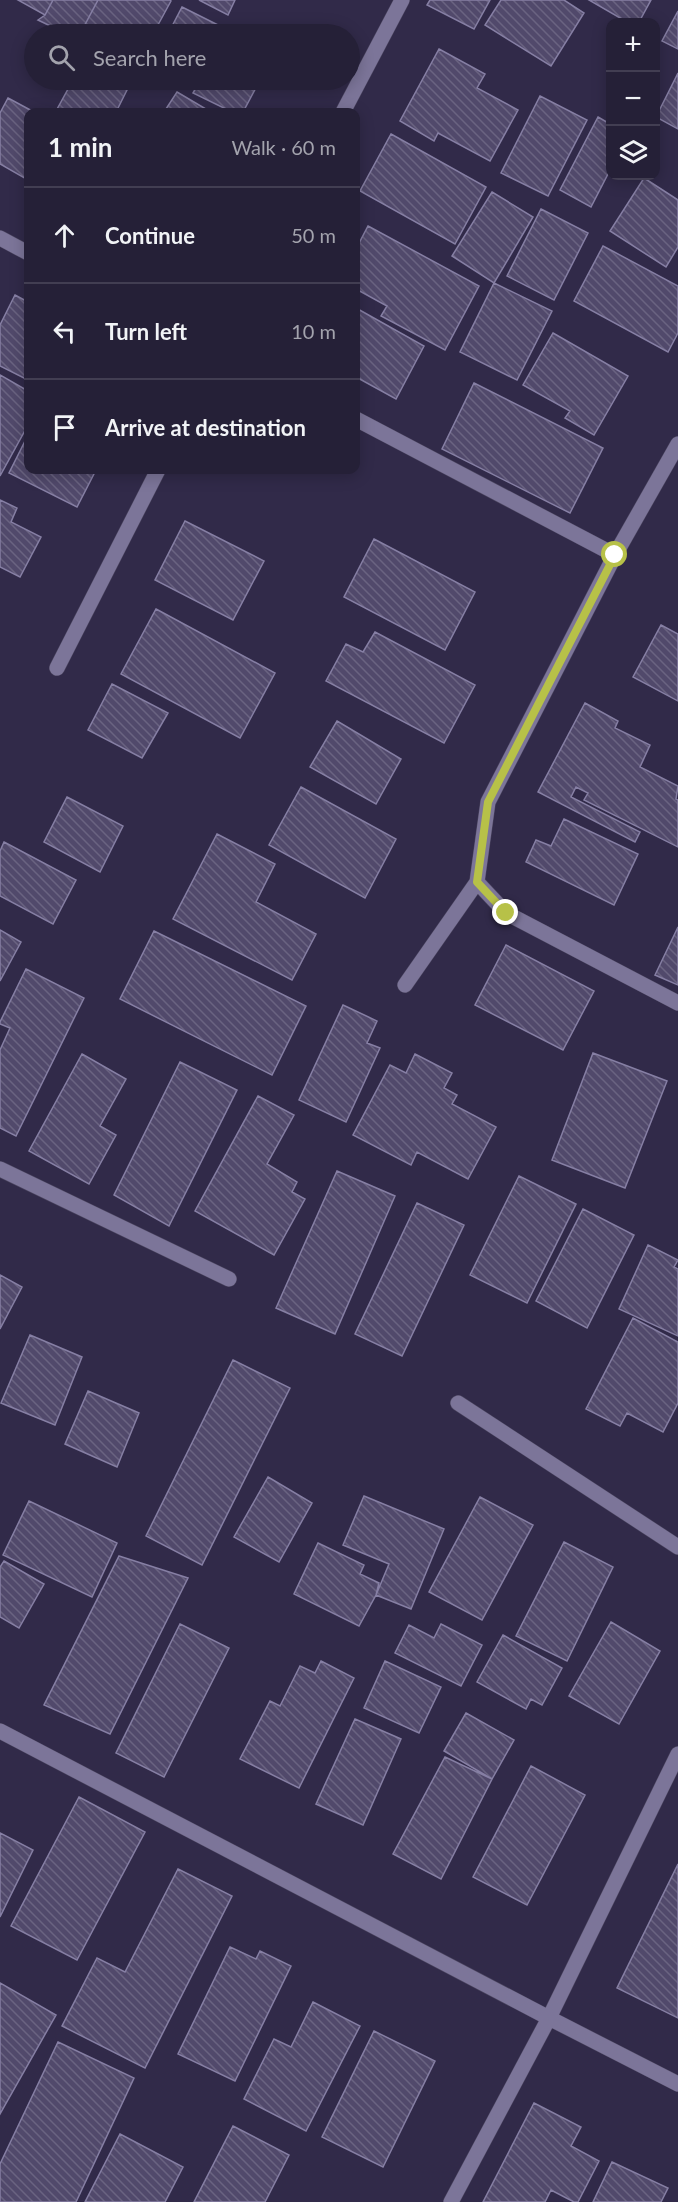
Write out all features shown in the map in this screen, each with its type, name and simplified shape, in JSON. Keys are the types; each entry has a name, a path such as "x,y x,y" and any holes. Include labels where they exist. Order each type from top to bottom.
{"street":[{"path":"360,80 402,0"},
{"path":"345,108 355,90"},
{"path":"0,238 24,251"},
{"path":"360,421 615,555"},
{"path":"405,985 477,882 488,802 615,555 678,444"},
{"path":"57,668 156,474"},
{"path":"477,882 506,913 678,1003"},
{"path":"0,1169 229,1279"},
{"path":"458,1402 678,1547"},
{"path":"0,1731 549,2019 678,2084"},
{"path":"451,2202 549,2019 678,1754"}],"building":[{"path":"18,0 53,0 45,15"},
{"path":"53,0 98,0 85,24 46,24 38,20 45,15"},
{"path":"98,0 171,1 158,24 85,24"},
{"path":"199,0 235,0 228,15"},
{"path":"430,0 490,0 474,29 427,5"},
{"path":"501,0 564,0 584,13 551,66 485,25"},
{"path":"589,0 651,0 641,18 620,18"},
{"path":"182,7 216,24 173,24"},
{"path":"678,11 678,49 662,41"},
{"path":"439,49 485,74 477,88 518,110 490,161 438,133 434,141 400,121"},
{"path":"678,73 678,129 660,119 660,109"},
{"path":"68,90 127,90 118,108 58,108"},
{"path":"195,90 255,90 245,108 224,108 193,93"},
{"path":"177,92 204,108 167,108"},
{"path":"540,96 587,120 548,196 501,173"},
{"path":"8,98 27,108 24,108 24,178 0,164 0,113"},
{"path":"598,117 606,122 606,178 591,207 560,190"},
{"path":"391,134 486,187 455,244 360,191"},
{"path":"643,180 647,180 678,200 678,247 666,267 610,231"},
{"path":"492,192 533,217 494,283 452,256"},
{"path":"541,209 588,233 554,300 507,276"},
{"path":"368,226 479,286 445,350 381,316 387,306 360,291 360,241"},
{"path":"603,246 678,286 678,333 668,352 574,301"},
{"path":"494,283 552,311 517,380 460,352"},
{"path":"15,295 24,300 24,378 0,366 0,325"},
{"path":"360,310 424,346 396,399 360,379"},
{"path":"553,333 628,376 594,435 565,418 570,411 523,385"},
{"path":"0,375 24,389 24,432 0,476"},
{"path":"474,383 603,448 570,513 442,449"},
{"path":"24,443 24,474 94,474 77,507 9,473"},
{"path":"0,500 17,508 11,522 41,537 20,577 0,567"},
{"path":"185,521 264,561 233,620 155,580"},
{"path":"374,539 475,592 445,650 344,597"},
{"path":"156,609 275,673 240,738 121,674"},
{"path":"661,625 678,634 678,701 633,677"},
{"path":"375,632 475,685 444,743 326,681 346,644 363,652"},
{"path":"112,684 168,713 142,758 88,730"},
{"path":"585,703 618,721 615,728 650,745 640,767 678,786 676,799 678,800 678,847 584,800 588,793 576,787 571,797 640,832 635,842 538,792"},
{"path":"337,721 401,759 376,804 310,767"},
{"path":"301,787 396,839 365,898 269,845"},
{"path":"67,797 123,826 100,872 44,842"},
{"path":"564,819 638,854 614,905 526,862 536,840 551,846"},
{"path":"217,834 275,864 256,902 316,934 292,980 173,919"},
{"path":"4,842 76,880 53,924 0,896 0,851"},
{"path":"678,927 678,985 655,975"},
{"path":"0,930 21,942 0,981"},
{"path":"154,931 306,1006 272,1075 120,999"},
{"path":"506,945 594,991 563,1050 475,1005"},
{"path":"26,969 84,998 16,1136 0,1128 0,1050 10,1028 0,1022"},
{"path":"343,1005 377,1021 367,1043 380,1048 346,1122 299,1100"},
{"path":"593,1053 667,1081 625,1188 552,1160"},
{"path":"82,1054 126,1079 100,1126 116,1135 89,1184 29,1151"},
{"path":"415,1054 452,1073 444,1088 457,1095 452,1104 496,1127 468,1179 417,1152 411,1165 353,1135 390,1065 406,1073"},
{"path":"180,1062 237,1090 169,1226 114,1195"},
{"path":"258,1096 294,1115 267,1164 297,1182 292,1192 305,1199 274,1255 195,1211"},
{"path":"337,1171 395,1196 335,1334 276,1308"},
{"path":"519,1176 576,1204 527,1303 470,1275"},
{"path":"417,1203 464,1225 402,1356 355,1334"},
{"path":"583,1209 634,1235 587,1328 536,1301"},
{"path":"648,1245 678,1260 674,1267 678,1269 678,1336 619,1309"},
{"path":"0,1275 22,1287 0,1329"},
{"path":"633,1318 678,1342 678,1403 663,1432 627,1413 620,1426 586,1409"},
{"path":"30,1335 82,1357 55,1425 1,1403"},
{"path":"233,1360 290,1388 202,1565 146,1536"},
{"path":"88,1391 139,1413 117,1467 65,1444"},
{"path":"268,1477 312,1503 279,1562 234,1537"},
{"path":"364,1496 444,1529 411,1609 376,1595 389,1564 343,1545"},
{"path":"480,1497 533,1525 482,1620 429,1592"},
{"path":"29,1501 117,1543 92,1597 3,1555"},
{"path":"564,1542 613,1567 567,1661 516,1636"},
{"path":"318,1543 364,1565 360,1574 379,1583 376,1595 359,1626 294,1594"},
{"path":"119,1556 188,1578 110,1734 44,1705"},
{"path":"4,1561 44,1584 19,1628 0,1617 0,1567"},
{"path":"611,1622 660,1651 619,1724 569,1696"},
{"path":"180,1624 229,1648 164,1777 116,1753"},
{"path":"441,1624 482,1645 461,1686 395,1653 409,1625 434,1638"},
{"path":"503,1635 562,1668 542,1705 531,1699 526,1709 477,1682"},
{"path":"321,1661 354,1678 299,1788 240,1759 270,1701 280,1706 300,1666 315,1673"},
{"path":"385,1661 441,1687 419,1733 364,1708"},
{"path":"466,1713 514,1740 492,1779 444,1751"},
{"path":"355,1719 401,1739 363,1825 316,1804"},
{"path":"445,1757 492,1779 441,1879 393,1854"},
{"path":"531,1766 585,1795 527,1905 473,1877"},
{"path":"79,1797 145,1832 77,1960 11,1926"},
{"path":"0,1833 33,1850 0,1917"},
{"path":"678,1864 678,2018 617,1988"},
{"path":"178,1869 232,1896 145,2068 62,2026 97,1958 125,1972"},
{"path":"230,1947 256,1959 260,1951 291,1966 235,2081 178,2054"},
{"path":"0,1983 56,2015 0,2114"},
{"path":"313,2002 360,2026 306,2131 244,2099 274,2039 291,2047"},
{"path":"374,2031 435,2061 383,2167 322,2137"},
{"path":"58,2042 134,2078 76,2202 0,2202 0,2164"},
{"path":"534,2103 581,2127 571,2146 599,2161 578,2202 551,2190 545,2202 483,2202"},
{"path":"233,2126 289,2155 265,2202 194,2202"},
{"path":"120,2134 183,2167 165,2202 85,2202"},
{"path":"612,2162 668,2188 661,2202 593,2202"}],"route":[{"path":"506,913 477,882 488,802 615,555"}]}
